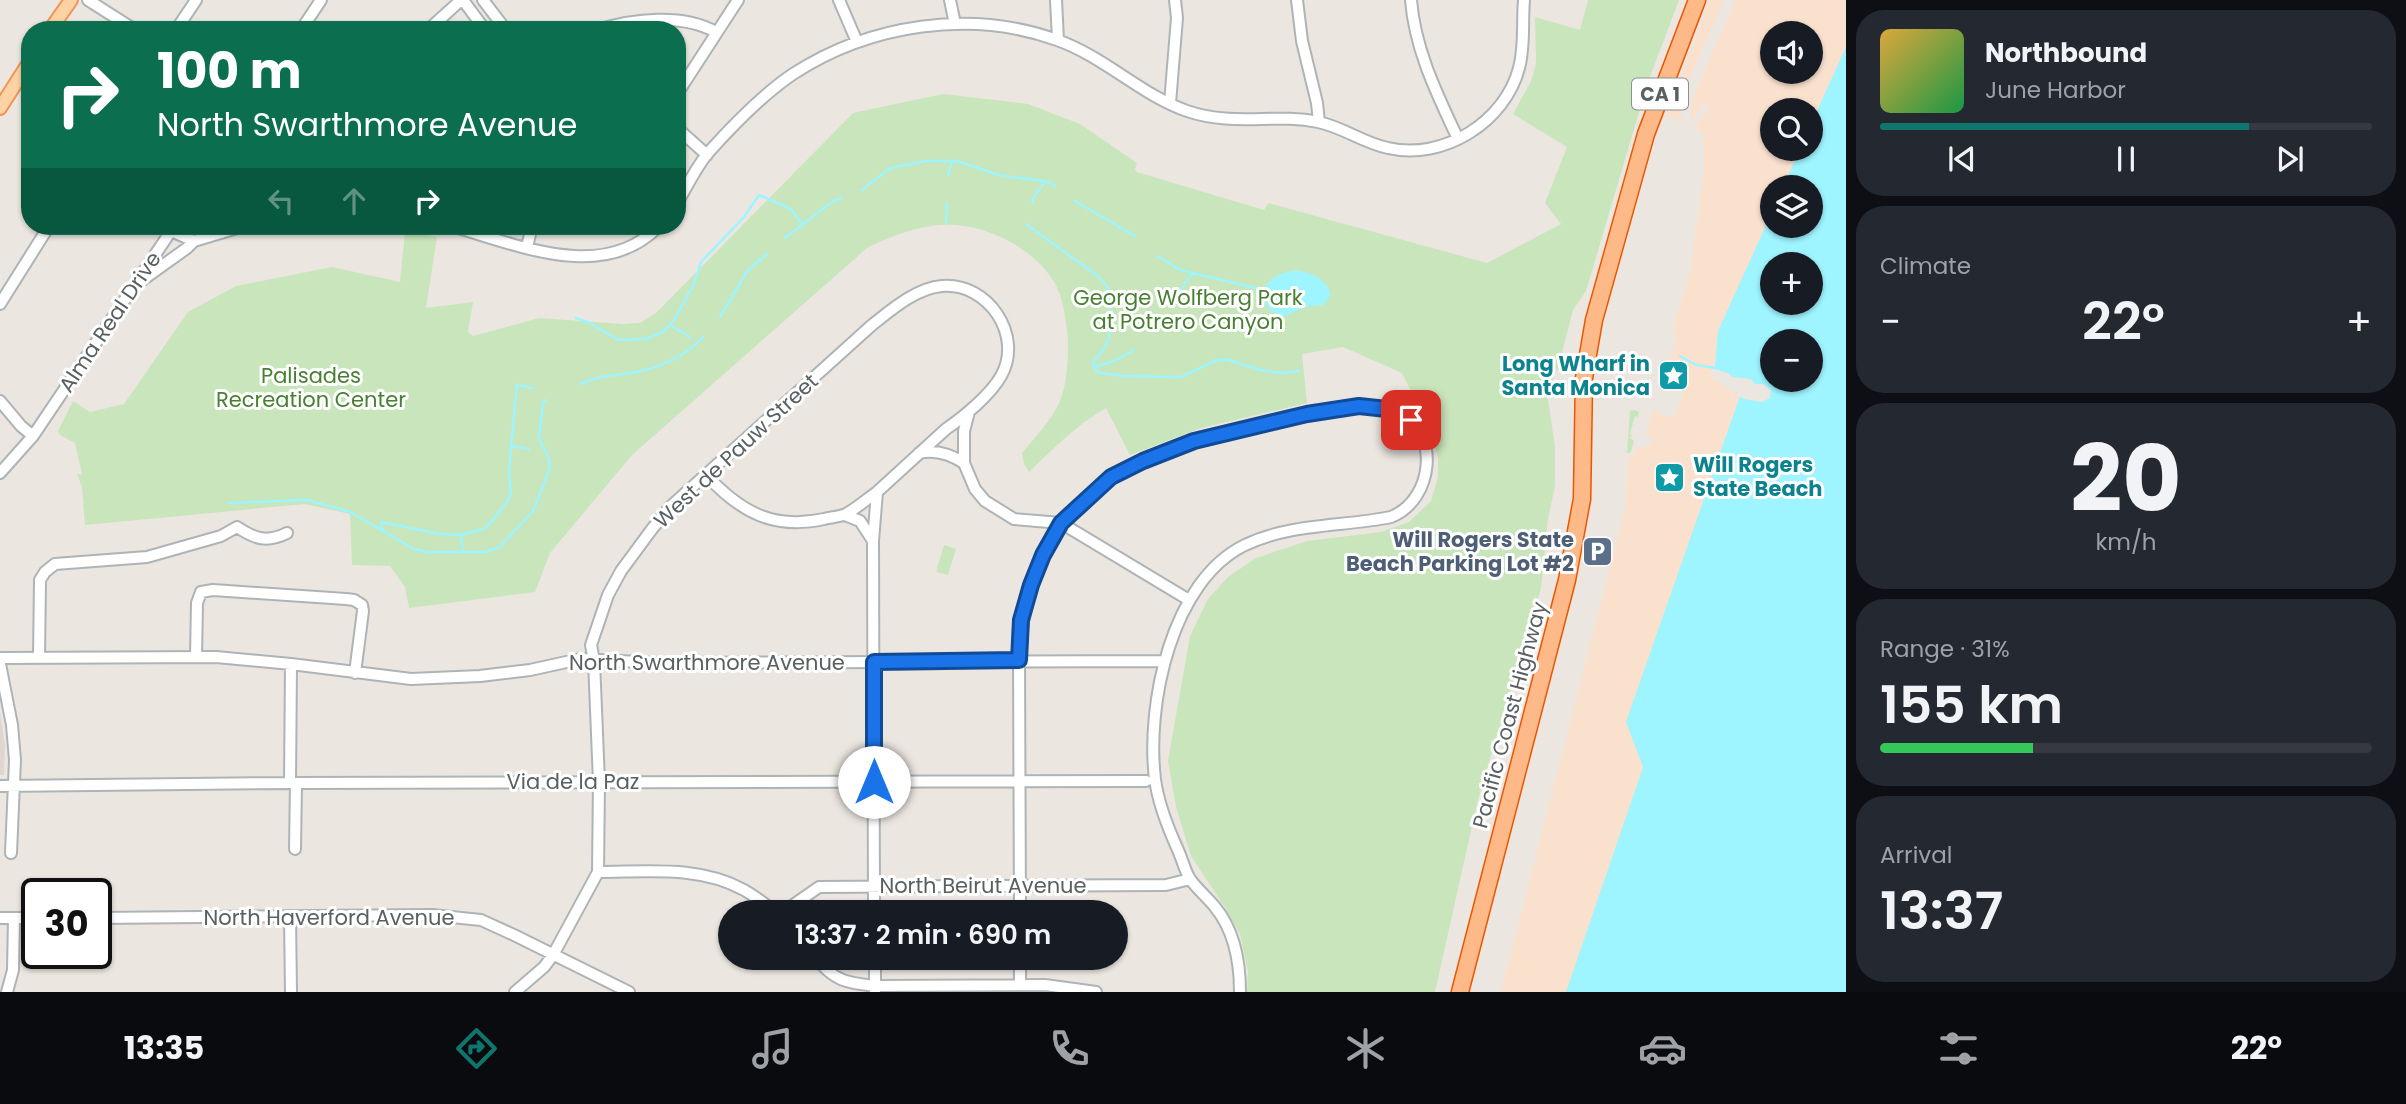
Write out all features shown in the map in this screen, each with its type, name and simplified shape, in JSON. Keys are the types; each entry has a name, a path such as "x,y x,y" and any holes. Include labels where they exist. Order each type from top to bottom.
{"highway":[{"name":"Pacific Coast Highway","path":"1460,992 1564,592 1577,532 1582,499 1584,378 1599,300 1646,134 1697,0"}],"main road":[{"path":"56,21 71,0"},
{"path":"1,105 21,75"}],"street":[{"path":"88,0 121,21"},
{"path":"182,21 197,0"},
{"path":"307,21 321,0"},
{"path":"438,21 462,0 478,21"},
{"path":"483,0 499,21"},
{"path":"686,80 738,0"},
{"path":"839,0 858,42"},
{"path":"950,0 955,24"},
{"path":"1056,0 1058,40"},
{"path":"1170,103 1177,18 1175,0"},
{"path":"1297,0 1302,41 1319,122"},
{"path":"1411,0 1418,41 1428,72 1458,139"},
{"path":"686,187 706,155 767,94 793,74 858,42 898,31 955,24 989,25 1058,40 1104,61 1184,110 1219,119 1319,122 1346,131 1369,143 1403,151 1433,148 1458,139 1485,123 1502,106 1512,90 1524,49 1524,0"},
{"path":"651,21 671,21"},
{"path":"686,22 696,23 716,32"},
{"path":"686,136 706,155"},
{"path":"0,304 44,235"},
{"name":"Alma Real Drive","path":"0,474 33,436 168,235"},
{"name":"Alma Real Drive","path":"184,235 194,241"},
{"path":"136,284 194,241 214,235"},
{"path":"484,235 566,256 590,257 615,253 638,243 648,235"},
{"path":"527,247 530,235"},
{"name":"West de Pauw Street","path":"515,992 544,967 553,955 598,872 599,782 591,645 608,595 634,552 670,507 895,306 927,290 942,286 957,288 985,299 996,311 1008,338 1009,353 1001,378 970,410 877,492 845,514"},
{"path":"0,401 33,436"},
{"path":"1020,900 1021,620 1043,555 1061,523 1111,477 1194,441 1307,414 1359,406 1396,410 1411,420 1426,449 1426,478 1415,498 1401,513 1375,520 1313,526 1271,535 1245,545 1227,556 1206,576 1189,600 1164,661 1153,728 1156,781 1168,828 1190,879 1217,909 1227,928 1238,957 1240,992"},
{"path":"970,410 964,432 962,462 975,489 985,500 1014,519 1061,523 1189,600"},
{"path":"919,453 940,452 962,462"},
{"path":"707,476 727,498 748,512 775,521 814,521 845,514 860,521 873,541"},
{"path":"874,900 873,541 877,492"},
{"path":"39,657 40,580 55,564 147,557 221,536 237,527 264,540 287,533"},
{"path":"196,657 197,603 201,592 213,590 346,599 362,605 363,611 355,673"},
{"path":"580,659 591,645"},
{"name":"North Swarthmore Avenue","path":"0,658 196,657 291,664 411,679 480,677 580,659 659,663 1164,661"},
{"path":"0,664 12,726 15,760 11,853"},
{"path":"291,664 295,849"},
{"name":"Via de la Paz","path":"0,786 1146,781"},
{"path":"598,872 687,872 743,889 758,900"},
{"name":"North Beirut Avenue","path":"800,900 818,887 1166,886 1190,879"},
{"name":"North Haverford Avenue","path":"112,918 432,915 481,920 629,992"},
{"path":"290,917 291,992"},
{"path":"0,918 21,918"},
{"path":"8,992 13,970 14,918"},
{"path":"826,970 842,981 876,989 1020,984 1073,987 1097,992"},
{"path":"875,970 876,989"},
{"path":"1020,970 1020,984"}],"shaded area":[{"path":"0,712 5,745 4,775 0,775"}],"green space":[{"path":"1588,0 1679,0 1648,82 1586,291 1573,310 1558,368 1547,393 1555,446 1555,486 1548,519 1541,588 1478,799 1435,992 1247,992 1248,972 1240,934 1191,856 1176,807 1168,761 1190,636 1208,599 1228,577 1256,558 1307,541 1381,532 1409,522 1431,501 1438,477 1438,459 1432,431 1402,373 1343,347 1302,354 1307,403 1201,428 1130,455 1106,408 1075,429 1029,472 1022,453 1057,408 1066,379 1068,343 1060,295 1041,265 1010,242 973,228 937,225 901,233 867,248 632,455 550,553 535,592 409,608 405,587 390,566 352,565 350,514 305,504 85,525 82,487 77,474 82,474 75,443 60,435 58,431 73,401 90,412 124,404 188,312 236,286 332,267 400,282 405,235 426,235 437,237 426,308 473,302 468,332 473,336 539,318 640,323 656,313 853,113 943,94 1028,104 1080,124 1137,163 1137,172 1264,210 1268,203 1487,263 1561,224 1545,203 1567,147 1513,114 1531,81 1536,64 1535,17 1580,30"},
{"path":"1630,409 1639,412 1638,417 1635,416 1630,434 1633,436 1629,437 1634,441 1631,452 1627,453"},
{"path":"944,545 956,549 948,575 936,572"}],"sand":[{"path":"1710,0 1724,0 1681,98 1683,121 1666,116"},
{"name":"Will Rogers State Beach","path":"1736,0 1846,0 1846,47 1823,98 1760,98 1760,161 1795,161 1788,175 1760,175 1760,238 1718,331 1741,392 1627,722 1643,767 1574,992 1501,992 1625,509 1628,457 1634,455 1636,447 1651,445 1651,438 1646,435 1652,412 1663,416 1675,415 1688,380 1668,367 1676,338 1673,330 1691,267 1704,170 1704,141 1702,134 1695,127 1709,107 1704,103 1691,122 1692,100"}],"water":[{"path":"1846,47 1846,992 1566,992 1643,767 1626,722 1741,393 1714,376 1718,331 1760,238 1823,238 1823,175 1788,175 1795,161 1823,161 1823,98"},
{"path":"1295,270 1317,277 1325,284 1331,294 1324,305 1308,306 1284,316 1268,309 1264,293 1269,282"}],"pier":[{"path":"1711,368 1733,377 1751,379 1755,384 1760,384 1760,392 1771,392 1770,398 1762,402 1744,399 1712,378"}],"waterway":[{"path":"862,190 890,168 927,161 957,161 999,175 1049,182 1055,186"},
{"path":"948,175 952,161"},
{"path":"1032,203 1045,182"},
{"path":"576,318 616,339 645,339 663,332 674,320 694,284 701,262 744,217 759,195 791,209 802,224"},
{"path":"785,238 833,201 842,198"},
{"path":"1075,201 1135,236"},
{"path":"946,222 947,203"},
{"path":"1026,224 1099,277 1110,293 1109,336 1106,346 1093,362 1097,372 1122,376 1181,377 1219,359 1279,373 1299,371"},
{"path":"720,317 748,270 767,254"},
{"path":"1158,256 1180,270 1268,291"},
{"path":"1177,295 1193,273"},
{"path":"670,325 690,337"},
{"path":"580,384 596,378 656,367 677,358 703,337"},
{"path":"1094,367 1114,361 1134,350"},
{"path":"1680,356 1696,365 1716,368"},
{"path":"383,531 381,522 440,534 460,535 486,528 511,494 509,470 517,384"},
{"path":"517,385 533,388"},
{"path":"229,503 307,500 350,512 414,549 427,552 486,552 500,547 533,511 550,468 548,456 539,439 543,402 546,400"},
{"path":"512,446 529,449"},
{"path":"460,535 463,551"}],"place":[{"name":"Long Wharf in Santa Monica","path":"1673,376"},
{"name":"Will Rogers State Beach","path":"1670,477"},
{"name":"Will Rogers State Beach Parking Lot #2","path":"1597,552"}],"route":[{"path":"874,782 874,662 1019,660 1021,620 1043,555 1061,523 1111,477 1194,441 1307,414 1359,406 1396,410 1411,420"}],"park label":[{"name":"George Wolfberg Park at Potrero Canyon","path":"1188,310"},
{"name":"Palisades Recreation Center","path":"311,388"}]}
